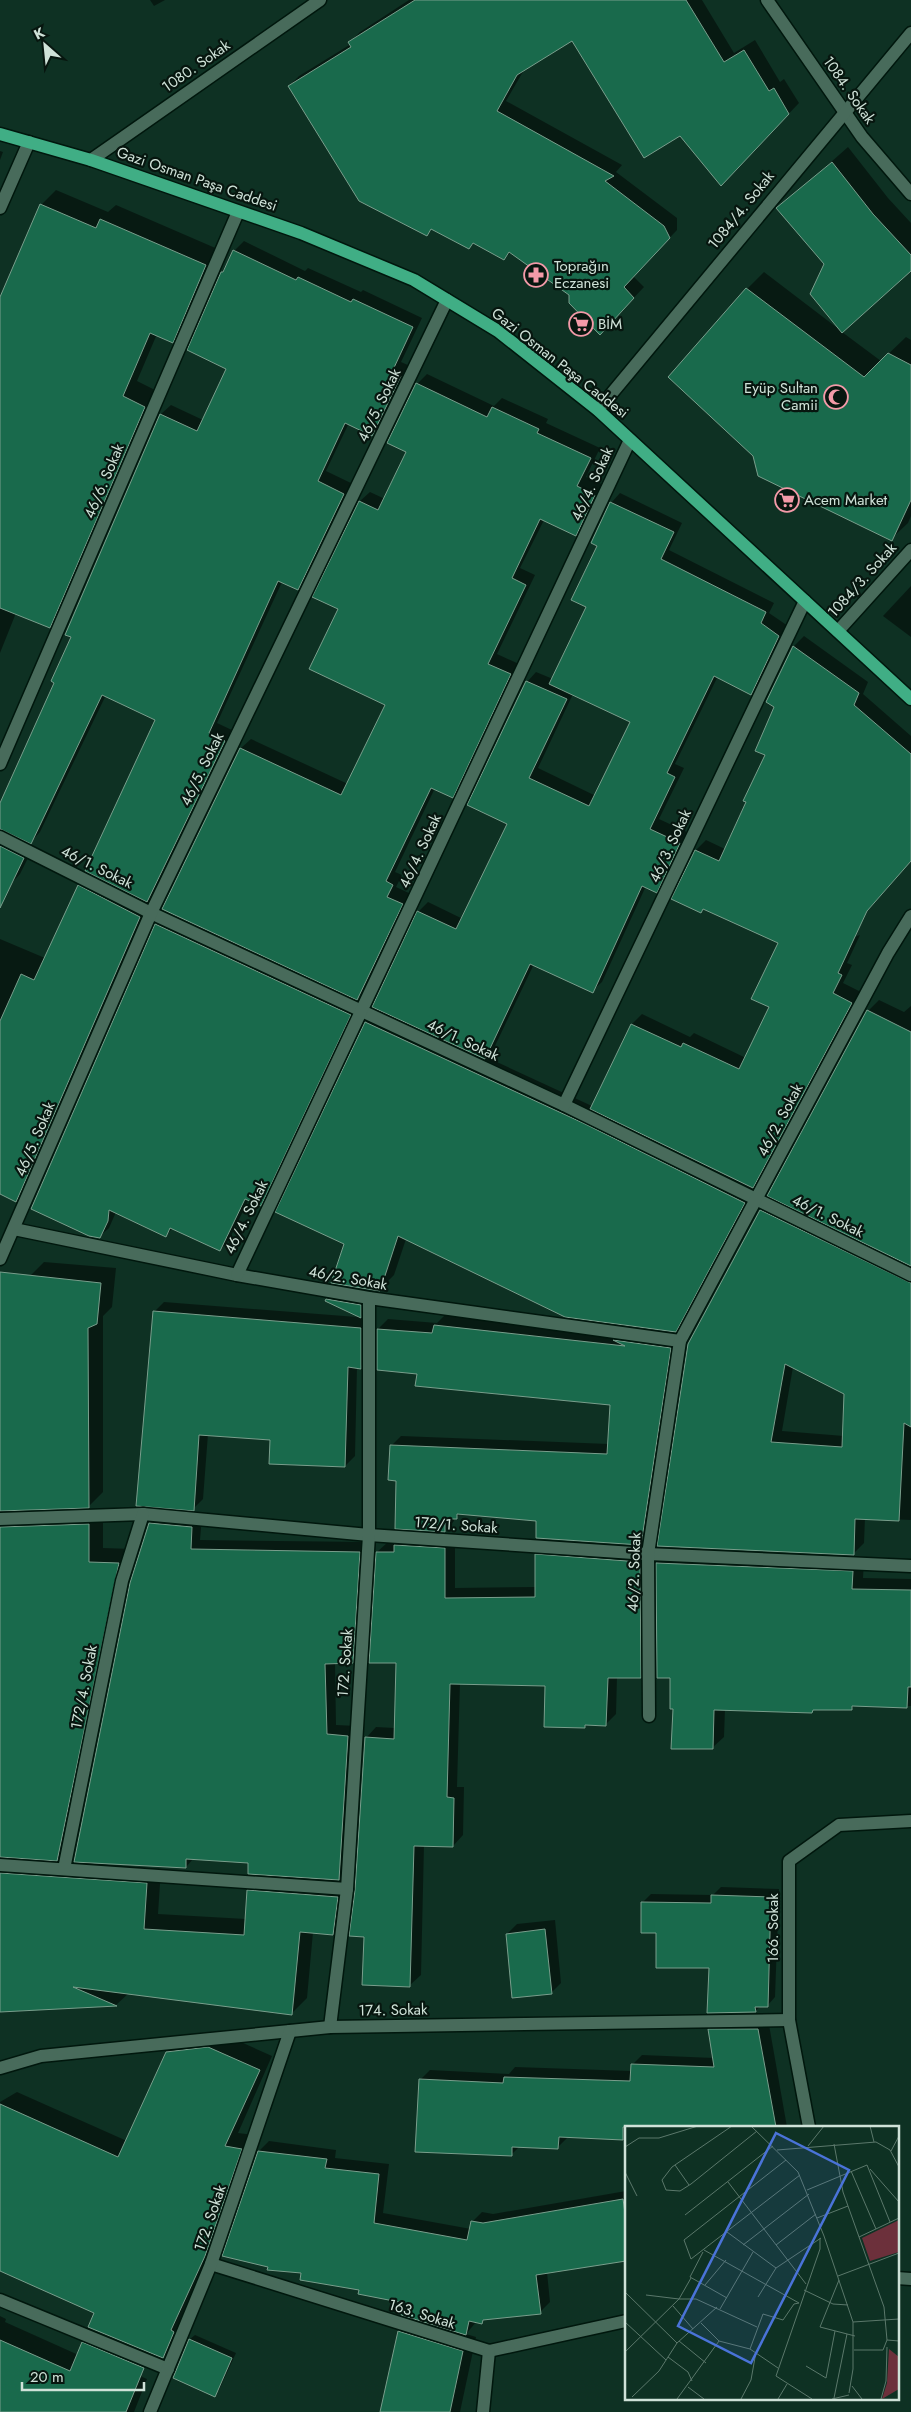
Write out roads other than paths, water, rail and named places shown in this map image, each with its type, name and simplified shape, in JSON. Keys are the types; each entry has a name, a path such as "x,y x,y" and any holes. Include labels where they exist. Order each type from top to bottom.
{"main road":[{"name":"Gazi Osman Paşa Caddesi","path":"0,134 92,160 301,233 414,280 498,331 598,410 911,699"}],"street":[{"name":"1080. Sokak","path":"92,160 320,0"},
{"name":"1084. Sokak","path":"767,0 862,136 911,194"},
{"name":"1084/4. Sokak","path":"598,410 844,111 911,33"},
{"path":"0,208 30,142"},
{"name":"46/6. Sokak","path":"0,764 238,212"},
{"name":"46/5. Sokak","path":"0,1259 151,913 447,300"},
{"name":"46/4. Sokak","path":"237,1275 630,440"},
{"name":"1084/3. Sokak","path":"838,631 911,550"},
{"name":"46/3. Sokak","path":"564,1105 805,601"},
{"name":"46/1. Sokak","path":"0,837 151,913 564,1105 911,1275"},
{"name":"46/2. Sokak","path":"649,1716 648,1554 680,1341 888,952 911,916"},
{"name":"46/2. Sokak","path":"14,1229 237,1275 369,1298 680,1341"},
{"name":"172. Sokak","path":"330,2028 347,1889 369,1535 369,1298"},
{"name":"172/1. Sokak","path":"0,1518 143,1514 369,1535 648,1554 911,1566"},
{"name":"172/4. Sokak","path":"64,1869 122,1581 143,1514"},
{"name":"166. Sokak","path":"809,2126 789,2020 789,1861 839,1825 911,1821"},
{"path":"0,1865 347,1889"},
{"name":"174. Sokak","path":"0,2068 41,2056 330,2028 789,2020"},
{"name":"172. Sokak","path":"150,2412 211,2264 290,2031"},
{"name":"163. Sokak","path":"211,2264 489,2352"},
{"path":"0,2300 168,2369"},
{"path":"483,2412 489,2352 625,2321"}],"place":[{"name":"Toprağın Eczanesi","path":"536,275"},
{"name":"BİM","path":"581,324"},
{"name":"Eyüp Sultan Camii","path":"836,397"},
{"name":"Acem Market","path":"787,500"}]}
